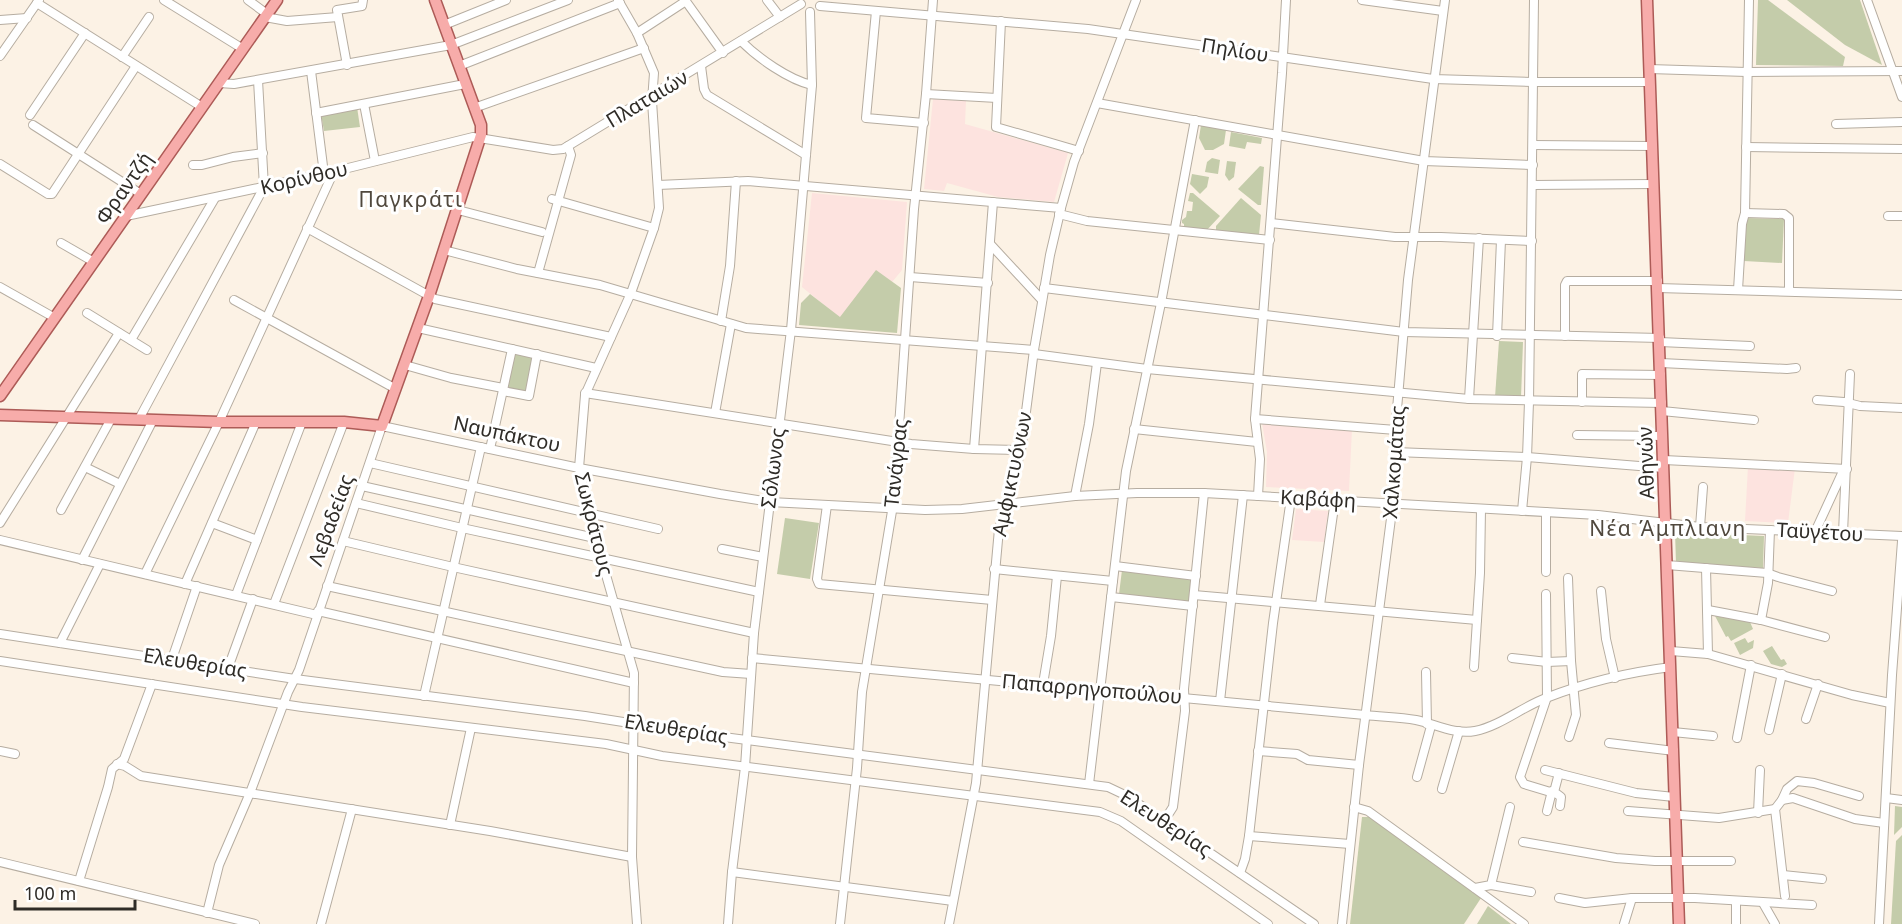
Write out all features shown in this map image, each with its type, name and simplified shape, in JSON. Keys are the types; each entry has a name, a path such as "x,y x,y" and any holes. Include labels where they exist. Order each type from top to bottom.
{"main road":[{"name":"Φραντζή","path":"0,396 277,0"},
{"path":"435,0 481,125 481,137"},
{"name":"Αθηνών","path":"1647,0 1679,924"},
{"name":"Λεβαδείας","path":"382,426 429,296 481,137"},
{"name":"Ναυπάκτου","path":"0,415 219,422 344,422 382,426"}],"street":[{"path":"165,0 243,49"},
{"path":"248,0 271,20 338,17"},
{"path":"347,65 338,9 362,6 363,0"},
{"path":"444,25 506,0"},
{"path":"219,82 230,84 258,80 451,45 568,0"},
{"path":"767,0 780,17"},
{"name":"Τανάγρας","path":"840,924 866,669 892,509 899,441 916,196 933,0"},
{"name":"Αμφικτυόνων","path":"949,924 978,769 1000,518 1022,450 1044,288 1060,211 1079,151 1136,0"},
{"path":"1258,496 1260,459 1254,419 1270,240 1286,0"},
{"path":"1362,0 1443,11"},
{"name":"Χαλκομάτας","path":"1342,924 1359,765 1392,504 1404,332 1433,79 1445,0"},
{"path":"1522,511 1529,402 1534,0"},
{"path":"1738,290 1742,224 1745,213 1749,0"},
{"path":"1867,0 1898,71 1902,97"},
{"path":"0,56 38,1 202,107"},
{"path":"459,66 619,1"},
{"name":"Σωκράτους","path":"619,1 637,33 654,73 652,95 658,208 654,228 631,293 585,393 579,468 588,512 629,652 634,683 632,857 637,924"},
{"path":"637,33 686,1 723,52"},
{"path":"801,2 805,10 810,12 815,11 820,3"},
{"name":"Πλαταιών","path":"481,137 553,150 561,149 701,66 801,2"},
{"name":"Πηλίου","path":"820,3 876,11 1124,33 1433,79 1650,82"},
{"path":"876,11 866,118 924,123"},
{"name":"Σόλωνος","path":"728,924 745,767 754,633 791,330 812,85 810,12"},
{"path":"122,57 149,17"},
{"path":"0,20 27,18"},
{"path":"1001,21 996,127 1079,151"},
{"path":"30,115 85,33"},
{"path":"741,41 754,55 803,83 812,85"},
{"path":"474,108 644,48"},
{"path":"0,164 48,194 52,194 136,66"},
{"path":"701,66 707,95 806,155"},
{"path":"1649,69 1747,72 1898,71"},
{"path":"311,71 324,174"},
{"path":"139,419 264,187 258,80"},
{"path":"316,113 465,84"},
{"path":"926,94 997,98"},
{"path":"1097,103 1424,161 1533,165"},
{"path":"364,104 375,161"},
{"path":"1089,784 1123,493 1196,120"},
{"path":"1836,124 1902,122"},
{"path":"33,125 141,194"},
{"name":"Κορίνθου","path":"126,216 324,174 469,137 481,137"},
{"path":"538,273 555,200 571,156 568,146"},
{"path":"1533,146 1652,146"},
{"path":"1746,147 1902,149"},
{"path":"193,165 262,153"},
{"path":"145,574 219,422 334,171"},
{"path":"721,321 730,266 736,181"},
{"path":"658,185 736,181 993,202 1060,211 1087,221 1270,240"},
{"path":"1533,184 1653,184"},
{"path":"131,340 215,198"},
{"path":"555,200 654,228"},
{"path":"974,449 993,202"},
{"path":"458,210 542,232"},
{"path":"1745,213 1781,214 1790,220 1789,291"},
{"path":"1888,216 1902,216"},
{"path":"1271,223 1395,237 1532,241"},
{"path":"307,228 440,300 611,337"},
{"path":"1469,399 1479,238"},
{"path":"1497,336 1501,240"},
{"path":"61,243 94,262"},
{"path":"991,245 1042,300"},
{"path":"444,250 631,293 746,328 982,346 1147,369 1398,393 1469,399 1662,407 1754,420"},
{"path":"910,277 988,283"},
{"path":"1565,336 1565,285 1567,281 1738,290 1902,295"},
{"path":"0,287 55,318"},
{"path":"1044,288 1404,332 1565,336 1750,346"},
{"path":"234,300 396,390"},
{"path":"87,313 147,350"},
{"path":"715,413 731,324"},
{"path":"418,328 596,368"},
{"path":"0,523 119,333"},
{"path":"490,449 512,349"},
{"path":"405,365 528,396 537,354"},
{"path":"1075,496 1089,424 1097,363"},
{"path":"1661,363 1796,368"},
{"path":"1582,402 1582,374 1661,375"},
{"path":"1843,533 1850,374"},
{"path":"585,393 941,447 1022,450"},
{"path":"1817,400 1902,408"},
{"path":"61,510 111,419"},
{"path":"1254,419 1396,430"},
{"path":"82,560 153,420"},
{"path":"185,584 256,422"},
{"path":"236,595 302,422"},
{"path":"274,604 344,422"},
{"name":"Ναυπάκτου","path":"382,426 579,468 770,502 941,510 1005,503"},
{"name":"Λεβαδείας","path":"207,913 216,875 295,679 382,426"},
{"path":"1134,429 1257,442"},
{"path":"1578,435 1663,436"},
{"path":"424,696 480,447"},
{"path":"1395,452 1664,464 1846,469"},
{"path":"370,463 658,529"},
{"path":"85,467 120,484"},
{"path":"1815,532 1846,469"},
{"path":"362,486 596,538"},
{"path":"1700,527 1703,487"},
{"name":"Καβάφη","path":"1005,503 1123,493 1243,495 1546,512 1666,522"},
{"path":"1164,821 1173,807 1185,711 1184,698 1204,494"},
{"path":"1220,701 1243,495"},
{"path":"1239,873 1245,859 1249,836 1275,602 1291,498"},
{"path":"1320,606 1335,500"},
{"path":"356,503 462,528 759,591"},
{"path":"827,505 817,582 819,584 992,600"},
{"path":"1474,667 1480,573 1481,509"},
{"path":"1546,512 1546,572"},
{"name":"Ταϋγέτου","path":"1666,522 1700,527 1902,536"},
{"path":"212,523 257,540"},
{"path":"1761,620 1767,590 1770,530"},
{"path":"343,540 453,567 754,633"},
{"path":"1879,924 1890,703 1902,541"},
{"path":"1,542 634,683"},
{"path":"722,549 763,557"},
{"path":"60,643 100,564"},
{"path":"1667,565 1767,573 1832,591"},
{"path":"1115,566 1196,576"},
{"path":"1706,568 1708,654"},
{"path":"994,569 1113,581"},
{"path":"1043,684 1057,576"},
{"path":"1568,578 1575,715 1569,737"},
{"path":"327,585 723,672 751,675"},
{"path":"172,659 197,586"},
{"path":"1601,591 1606,639 1616,678"},
{"path":"1546,594 1547,697 1520,777 1524,784 1553,792 1561,797 1560,806"},
{"path":"1194,595 1477,620"},
{"path":"1112,597 1193,606"},
{"path":"228,668 253,599"},
{"path":"1708,610 1761,620 1825,637"},
{"name":"Ελευθερίας","path":"0,634 295,679 978,769 1117,790 1314,924"},
{"path":"1671,651 1708,654 1862,698 1890,703"},
{"name":"Παπαρρηγοπούλου","path":"752,658 1365,715 1412,720 1459,731 1487,727 1547,697 1573,689 1671,667"},
{"path":"1512,658 1547,662 1571,661"},
{"name":"Ελευθερίας","path":"0,661 284,704 606,744 745,767 1108,815 1268,924"},
{"path":"1737,738 1751,665"},
{"path":"1417,777 1429,725 1426,672"},
{"path":"1769,730 1782,674"},
{"path":"1892,675 1902,675"},
{"path":"79,881 108,787 110,772 124,759 152,684"},
{"path":"1806,719 1818,684"},
{"path":"450,825 471,728"},
{"path":"1442,789 1459,731"},
{"path":"1673,732 1713,736"},
{"path":"1609,743 1674,751"},
{"path":"0,751 15,754"},
{"path":"1258,751 1297,754 1308,760 1359,765"},
{"path":"117,764 141,776 450,825 632,857"},
{"path":"1545,770 1636,793 1674,797"},
{"path":"1758,813 1760,770"},
{"path":"1547,811 1559,773"},
{"path":"1628,811 1719,818 1758,813 1774,809 1782,800 1787,789 1797,781 1815,783 1859,796"},
{"path":"1782,800 1793,798 1855,819 1884,823"},
{"path":"1886,798 1902,800"},
{"path":"1354,807 1368,811 1524,924"},
{"path":"1491,885 1509,807"},
{"path":"321,924 352,809"},
{"path":"1774,809 1785,897"},
{"path":"1249,836 1350,844"},
{"path":"1523,842 1616,858 1731,861"},
{"path":"0,862 255,924"},
{"path":"732,872 953,901"},
{"path":"1783,875 1822,879"},
{"path":"1475,888 1491,885 1531,892"},
{"path":"1559,898 1592,903 1632,898 1763,898 1774,903"},
{"path":"1624,924 1632,898"},
{"path":"1737,898 1763,903 1812,905"},
{"path":"1736,924 1737,898"},
{"path":"1763,903 1775,924"}],"shaded area":[{"path":"933,99 966,101 965,124 1068,153 1054,202 998,197 947,183 944,191 924,189"},
{"path":"812,193 907,202 902,270 892,282 876,271 840,318 802,287"},
{"path":"1262,423 1352,429 1349,491 1266,487 1267,452"},
{"path":"1748,466 1795,468 1788,523 1745,521"},
{"path":"1296,509 1328,511 1324,542 1292,540"}],"green space":[{"path":"1758,0 1768,0 1845,57 1843,66 1756,65"},
{"path":"1787,0 1860,0 1882,65 1845,45"},
{"path":"357,107 360,127 324,131 321,114"},
{"path":"1201,125 1226,130 1224,144 1213,150 1205,150 1199,138"},
{"path":"1231,132 1262,138 1261,144 1247,142 1245,149 1229,146"},
{"path":"1212,158 1220,160 1218,174 1205,172 1207,162"},
{"path":"1227,161 1236,162 1234,177 1229,181 1225,175"},
{"path":"1260,166 1264,167 1261,205 1258,205 1238,189"},
{"path":"1192,174 1209,177 1207,187 1200,194 1190,184"},
{"path":"1190,193 1193,193 1220,216 1205,232 1184,229 1182,220 1186,217 1187,211 1192,211 1193,202 1188,201"},
{"path":"1241,198 1261,215 1259,235 1216,231 1216,226"},
{"path":"1746,218 1784,219 1782,263 1744,261"},
{"path":"876,270 901,288 897,333 799,325 801,303 810,294 840,317"},
{"path":"1499,341 1523,342 1521,398 1495,397"},
{"path":"515,354 532,358 526,392 507,389"},
{"path":"785,518 819,523 810,579 777,574"},
{"path":"1675,532 1764,536 1763,568 1676,564"},
{"path":"1122,570 1193,578 1190,603 1119,594"},
{"path":"1715,616 1750,622 1753,629 1731,641 1728,636 1726,637"},
{"path":"1745,638 1748,643 1754,640 1753,648 1740,655 1734,643"},
{"path":"1772,646 1781,660 1784,659 1787,664 1782,667 1771,664 1763,651"},
{"path":"1895,806 1902,807 1902,827 1894,835"},
{"path":"1362,817 1369,817 1481,898 1464,924 1350,924"},
{"path":"1902,835 1902,924 1891,924 1896,841"},
{"path":"1488,906 1511,924 1477,924"}],"district":[{"name":"Παγκράτι","path":"411,200"},
{"name":"Νέα Άμπλιανη","path":"1668,529"}]}
